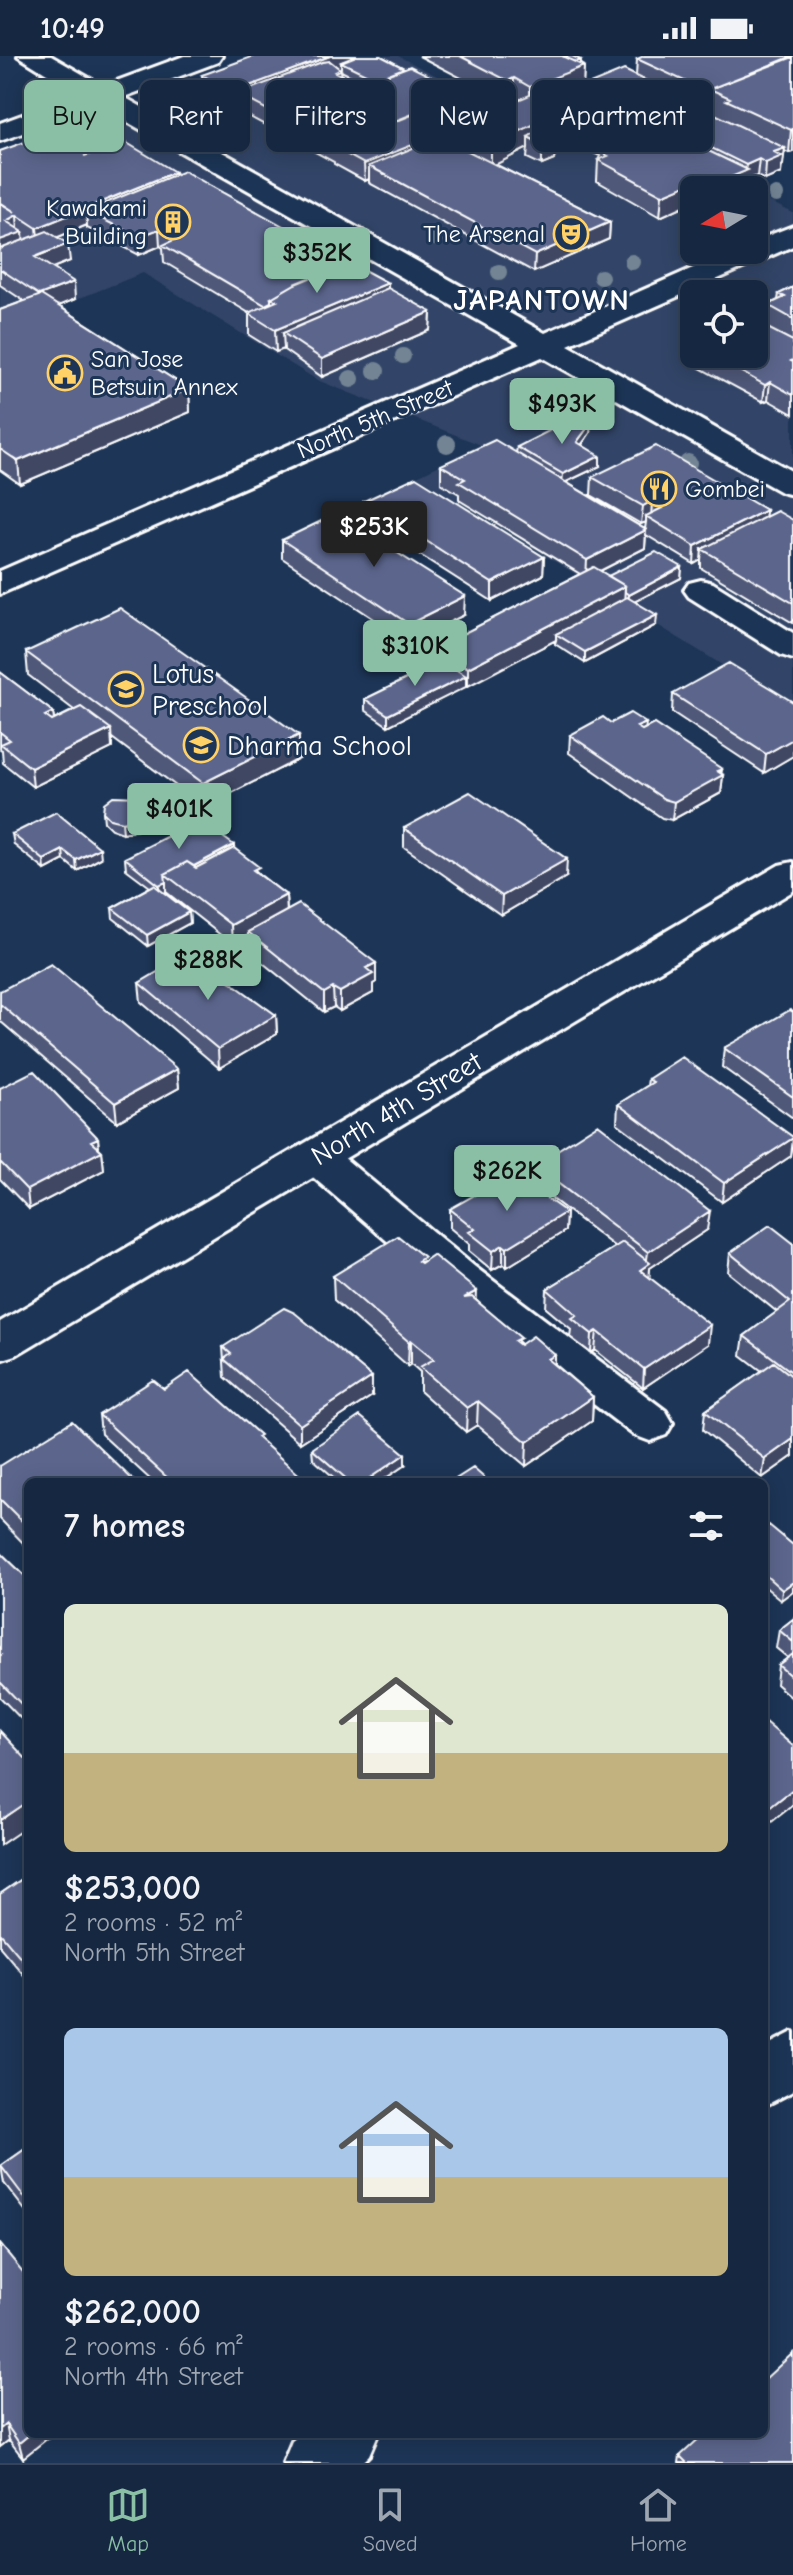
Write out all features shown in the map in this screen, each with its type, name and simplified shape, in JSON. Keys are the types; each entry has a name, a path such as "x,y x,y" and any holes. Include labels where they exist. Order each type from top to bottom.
{"street":[{"path":"31,56 76,80"},
{"path":"124,86 209,56"},
{"path":"124,106 793,485"},
{"path":"0,133 24,124"},
{"name":"North 5th Street","path":"0,584 793,235"},
{"path":"701,590 793,648"},
{"name":"North 4th Street","path":"0,1343 793,874"},
{"path":"315,1156 459,1278 650,1423"},
{"path":"768,2078 793,2057"},
{"path":"314,2463 343,2438"}],"shaded area":[{"path":"264,56 398,56 445,80 411,80 411,152 516,152 516,116 532,124 532,152 601,152 680,184 680,264 768,264 768,201 793,213 793,709 417,476 481,445 317,380 143,273 0,330 0,153 24,144 24,152 124,152 124,107 140,102 140,152 250,152 250,80 199,80"}],"building":[{"path":"254,56 330,56 250,86 250,80 211,80 202,75"},
{"path":"356,56 381,56 404,68 376,79 341,62"},
{"path":"460,56 562,56 584,66 548,80 532,80 530,87 514,78 506,80"},
{"path":"562,56 572,56 581,60 576,62"},
{"path":"644,56 793,56 713,88 713,80 682,80 637,59"},
{"path":"793,57 793,129 726,100 730,98 713,88"},
{"path":"330,61 341,70 335,72 350,80 274,80"},
{"path":"410,66 438,80 411,80 411,115 395,121 395,80 373,80"},
{"path":"624,70 645,80 600,80"},
{"path":"266,83 266,109 250,101 250,89"},
{"path":"532,94 532,125 516,133 516,101"},
{"path":"713,113 785,148 774,152 782,156 766,163 759,159 746,165 713,149"},
{"path":"411,115 411,146 395,152 395,122"},
{"path":"24,142 24,152 95,152 84,156 97,152 124,152 124,144 127,143 175,172 37,228 17,215 6,221 23,232 0,240 0,203 15,212 0,202 0,151"},
{"path":"411,149 411,152 470,152 610,222 535,255 369,166"},
{"path":"342,152 395,152 364,164"},
{"path":"600,152 711,152 748,170 734,176 680,176 680,187 662,195 598,160 608,156"},
{"path":"184,171 328,251 323,253 343,264 295,284 265,305 163,245 176,239 159,229 138,237 86,211"},
{"path":"47,231 68,244 35,257 74,282 39,295 0,269 0,249"},
{"path":"349,262 388,283 275,330 248,313 277,301 271,298 295,284"},
{"path":"793,287 793,319 768,305 785,297 779,294"},
{"path":"388,288 431,312 322,359 283,333"},
{"name":"San Jose Betsuin Annex","path":"41,295 189,389 18,461 0,449 0,310"},
{"path":"768,328 793,341 793,395 770,382 765,385 734,368 768,368"},
{"path":"564,416 591,423 577,442 600,456 563,474 517,447 551,430"},
{"path":"495,440 646,530 587,560 459,482 465,479 441,465"},
{"path":"656,446 766,510 695,546 646,516 662,508 652,501 643,506 592,477"},
{"path":"416,477 544,557 492,583 364,501"},
{"path":"777,511 793,520 793,603 702,549"},
{"path":"336,514 465,596 409,624 282,540"},
{"path":"656,552 682,567 629,595 625,592 625,586 608,576"},
{"path":"594,567 625,586 468,668 437,647"},
{"path":"627,597 657,615 585,652 556,634"},
{"path":"120,608 299,735 203,783 26,652"},
{"path":"443,661 466,676 388,715 365,699"},
{"path":"729,663 793,702 793,739 766,754 673,694"},
{"path":"0,672 53,712 45,716 52,721 81,707 111,729 31,768 1,744 10,740 0,732"},
{"path":"630,713 646,723 637,727 642,730 654,724 722,769 717,771 723,775 674,802 664,799 570,735 603,717 611,723"},
{"path":"470,792 567,859 502,896 404,828"},
{"path":"113,796 140,797 147,804 146,813 137,819 122,822 110,819 103,812 104,803"},
{"path":"56,812 100,848 76,860 63,850 44,860 12,834"},
{"path":"199,820 234,845 194,866 187,862 165,874 166,882 159,885 125,858"},
{"path":"234,848 259,867 253,870 286,895 231,925 165,874 187,862 196,868"},
{"path":"154,885 189,912 147,935 112,908"},
{"path":"299,904 376,963 366,968 373,974 340,992 333,988 324,993 248,932"},
{"path":"196,957 276,1015 218,1049 139,983 161,970 167,974"},
{"path":"51,964 177,1069 115,1103 0,1004 0,991"},
{"path":"790,1010 793,1012 793,1097 724,1048"},
{"path":"682,1057 793,1138 724,1183 618,1104 653,1082 648,1079"},
{"path":"34,1071 98,1138 91,1141 102,1151 27,1190 0,1162 0,1088"},
{"path":"598,1124 710,1211 648,1252 534,1165"},
{"path":"512,1174 566,1212 507,1248 503,1245 493,1251 469,1232 475,1229 450,1209"},
{"path":"770,1225 793,1243 793,1373 744,1336 790,1302 730,1253"},
{"path":"398,1236 424,1257 418,1261 421,1263 433,1255 477,1291 464,1298 472,1297 521,1338 515,1341 520,1345 533,1336 555,1355 548,1359 593,1397 527,1442 478,1401 467,1408 420,1367 434,1359 411,1340 409,1342 333,1276"},
{"path":"623,1242 650,1263 640,1270 710,1325 644,1369 597,1331 592,1334 572,1318 577,1315 547,1289"},
{"path":"284,1308 295,1313 372,1377 300,1425 224,1359 231,1354 223,1347"},
{"path":"774,1362 793,1377 793,1439 765,1459 705,1411"},
{"path":"189,1372 303,1478 168,1478 99,1415 153,1380 164,1389"},
{"path":"360,1416 405,1454 370,1478 345,1478 312,1449"},
{"path":"72,1421 131,1478 24,1478 24,1523 0,1499 0,1466"},
{"path":"473,1468 484,1478 457,1478"},
{"path":"768,1526 793,1545 793,1582 782,1590 768,1578"},
{"path":"0,1552 24,1575 24,1707 0,1682"},
{"path":"793,1619 793,1642 779,1630"},
{"path":"793,1654 793,1678 778,1665"},
{"path":"768,1724 793,1746 793,1789 768,1809"},
{"path":"0,1731 24,1757 24,1804 0,1820"},
{"path":"24,1878 24,1961 0,1933 0,1894"},
{"path":"24,2150 24,2197 1,2166"},
{"path":"0,2244 24,2273 25,2438 19,2443 6,2424 0,2429"},
{"path":"793,2353 793,2463 687,2463 680,2456 700,2438 768,2438 768,2376"}],"place":[{"name":"Kawakami Building","path":"173,222"},
{"name":"The Arsenal","path":"571,234"},
{"name":"San Jose Betsuin Annex","path":"65,373"},
{"name":"Gombei","path":"659,489"},
{"name":"Lotus Preschool","path":"126,689"},
{"name":"Dharma School","path":"201,745"}],"district":[{"name":"JAPANTOWN","path":"542,300"}]}
